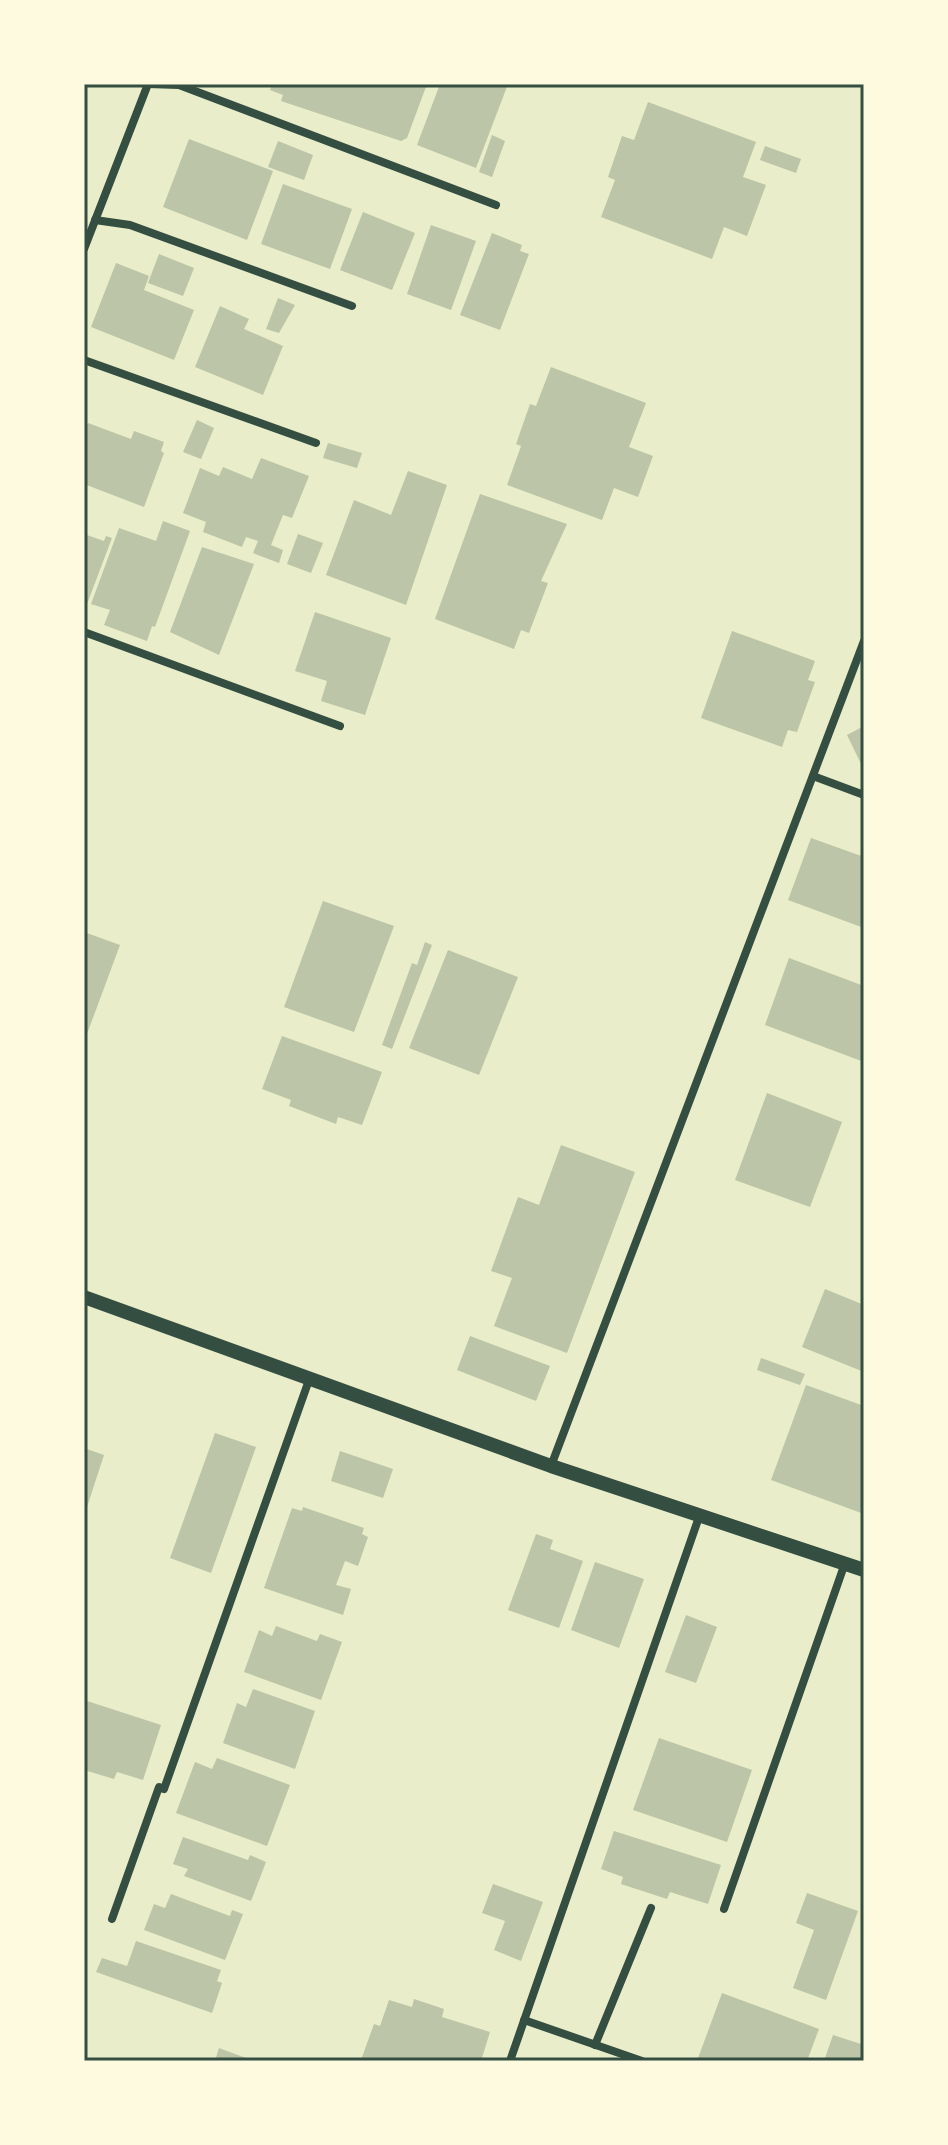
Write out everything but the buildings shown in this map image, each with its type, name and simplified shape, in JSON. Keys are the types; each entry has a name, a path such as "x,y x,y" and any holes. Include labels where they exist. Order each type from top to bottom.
{"street":[{"path":"84,249 148,84 179,85 496,205"},
{"path":"95,220 130,225 352,306"},
{"path":"84,360 316,443"},
{"path":"84,632 340,726"},
{"path":"551,1466 864,641"},
{"path":"813,776 864,795"},
{"path":"84,1297 551,1466 864,1570"},
{"path":"112,1919 159,1787 164,1789 309,1380"},
{"path":"510,2061 699,1517"},
{"path":"724,1909 845,1563"},
{"path":"595,2045 651,1908"},
{"path":"524,2020 642,2061"}]}
